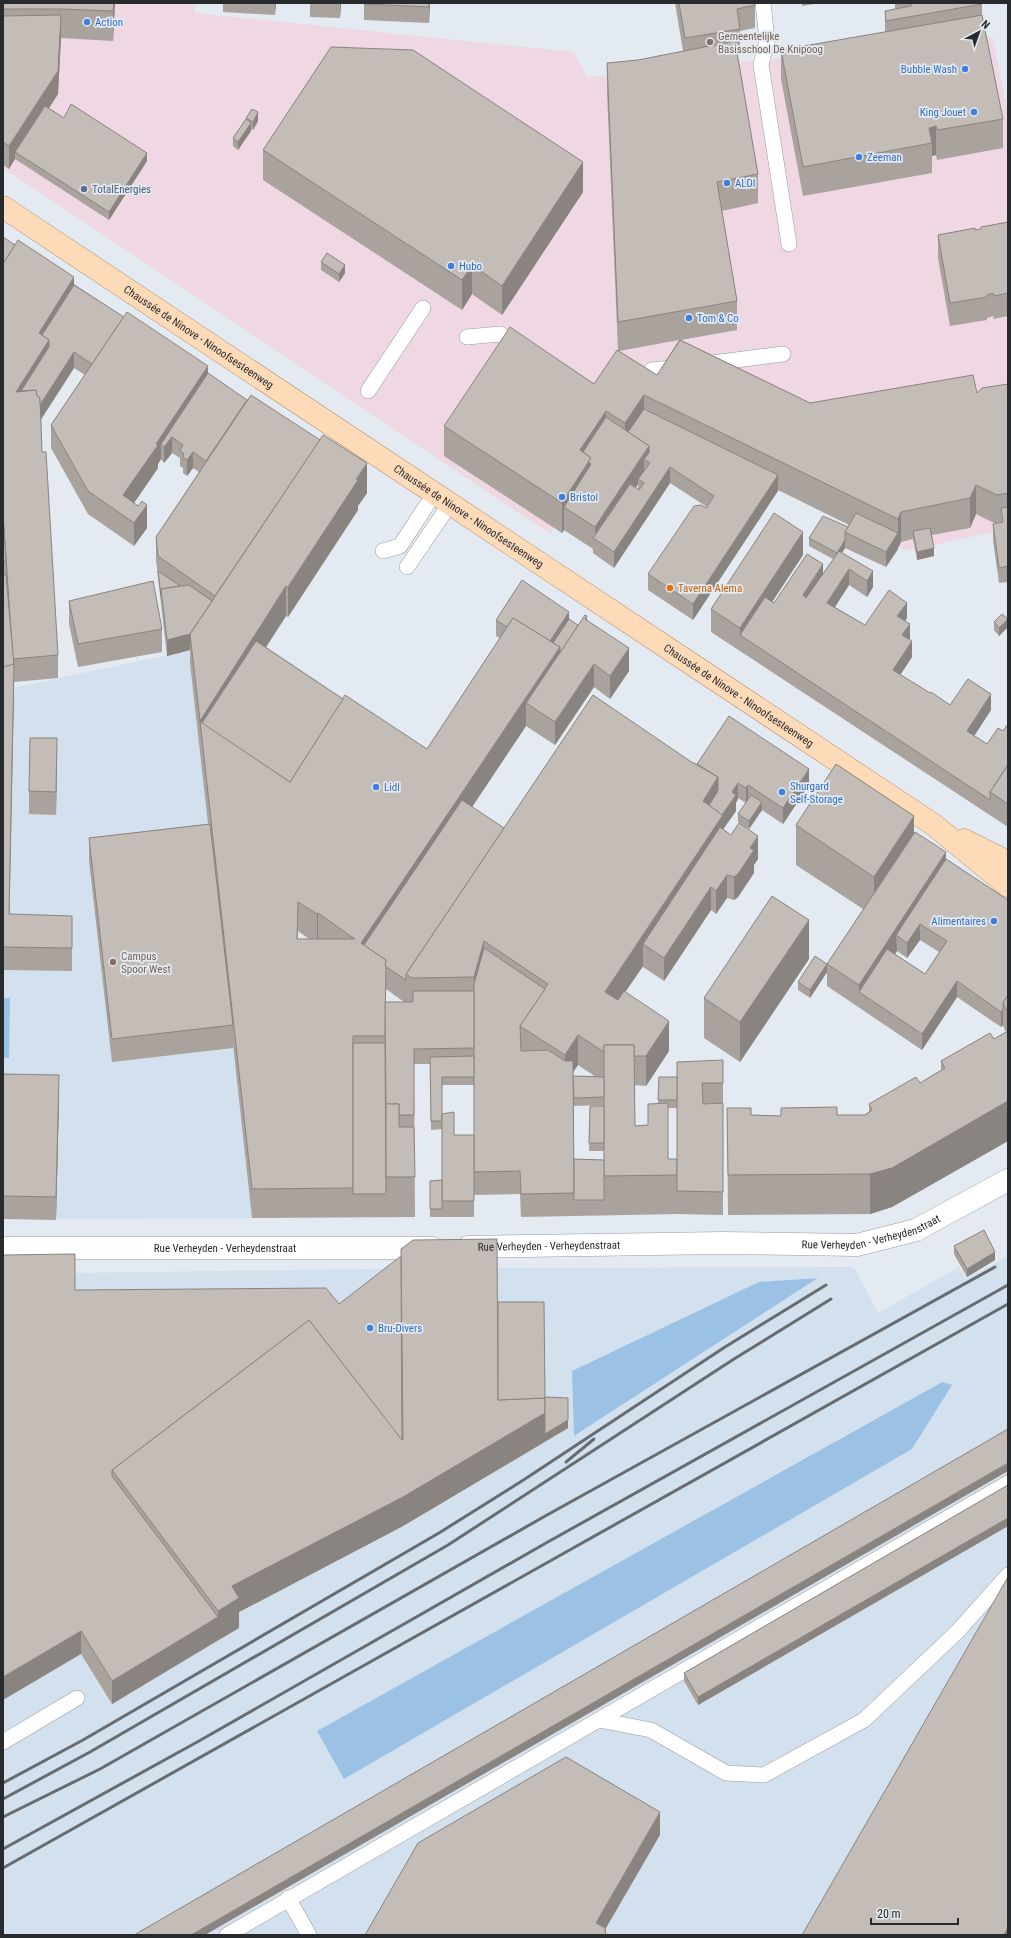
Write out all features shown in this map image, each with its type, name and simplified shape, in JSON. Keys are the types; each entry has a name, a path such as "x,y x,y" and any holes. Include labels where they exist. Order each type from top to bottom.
{"main road":[{"name":"Chaussée de Ninove - Ninoofsesteenweg","path":"3,207 934,825 1008,886"},
{"name":"Chaussée de Ninove - Ninoofsesteenweg","path":"934,825 1008,862"}],"street":[{"name":"Rue Verheyden - Verheydenstraat","path":"3,1248 406,1248 722,1243 858,1245 916,1230 1008,1180"}],"lane":[{"path":"763,3 767,40 761,65 789,244"},
{"path":"368,391 423,308"},
{"path":"467,337 500,334 533,356"},
{"path":"652,370 783,354"},
{"path":"383,551 400,546 442,499"},
{"path":"407,567 442,499"},
{"path":"227,1935 288,1898 1008,1483"},
{"path":"599,1720 651,1730 726,1773 764,1775 864,1720 957,1632 1008,1575"},
{"path":"3,1742 77,1698"},
{"path":"288,1898 309,1935"}],"shaded area":[{"path":"3,3 195,3 195,13 574,52 587,77 993,37 1008,116 1008,529 906,551 638,405 550,534 3,168"},
{"name":"Campus Spoor West","path":"191,650 190,663 252,1218 3,1219 3,690"},
{"path":"3,998 10,998 9,1058 3,1057"},
{"path":"1008,1256 1008,1935 3,1935 3,1274 447,1268 854,1267 878,1313 959,1267 966,1279","holes":["817,1279 575,1436 759,1282","941,1382 951,1385 912,1449 344,1779 317,1731"]},
{"path":"818,1278 574,1436 572,1371 759,1282"},
{"path":"942,1382 952,1385 912,1449 344,1779 317,1731"}],"building":[{"path":"3,3 114,3 113,11 3,9"},
{"path":"429,3 429,7 364,4"},
{"path":"679,3 755,3 755,5 737,9 740,29 685,38"},
{"path":"911,3 982,4 886,21 885,11 911,6"},
{"path":"61,15 58,71 9,146 3,142 3,16"},
{"path":"982,15 1003,119 937,130 936,126 929,128 932,143 803,167 781,50"},
{"path":"735,41 758,174 717,182 737,301 618,322 607,63 638,60"},
{"path":"331,47 413,50 583,162 502,286 472,265 462,280 263,150"},
{"path":"71,104 147,153 109,212 15,152 45,106 64,118"},
{"path":"252,109 258,112 253,122 246,118"},
{"path":"246,119 251,123 238,142 233,138"},
{"path":"1008,222 1008,293 994,296 993,293 987,295 987,297 950,303 938,235 975,228 975,230 981,229 981,227"},
{"path":"3,237 15,245 3,264"},
{"path":"18,240 74,277 39,333 49,340 16,392 36,390 37,396 40,398 42,452 46,452 58,655 13,659 3,515 3,264"},
{"path":"327,253 345,265 339,274 321,262"},
{"path":"74,285 124,317 92,364 74,352 40,405 40,398 37,396 36,390 21,391 49,347 49,340 42,335"},
{"path":"127,312 208,366 156,444 158,445 123,495 138,506 142,501 147,505 134,523 88,491 51,425"},
{"path":"510,327 594,384 617,350 657,375 680,340 810,403 973,375 977,393 982,388 1008,384 1008,493 997,495 976,485 970,498 901,512 898,519 644,395 625,423 606,411 580,450 591,458 562,503 444,426"},
{"path":"208,373 247,400 206,461 193,452 187,460 183,457 184,454 180,450 183,445 172,437 164,447 161,444"},
{"path":"251,395 320,440 215,596 158,556 156,537"},
{"path":"644,409 778,475 693,604 648,574 694,506 701,505 706,508 714,496 670,467 614,552 593,538 630,484 639,490 644,483 638,479 650,463 644,459 649,453 649,446 628,432"},
{"path":"606,417 649,446 595,527 564,507 591,464 588,462 591,458 583,452"},
{"path":"323,435 367,463 356,479 358,480 288,587 286,586 200,721 190,634"},
{"path":"1008,507 1008,566 999,568 993,524 1003,522 1001,508"},
{"path":"774,513 803,532 740,628 711,609"},
{"path":"856,513 898,533 886,552 845,532"},
{"path":"3,515 6,561 3,561"},
{"path":"823,516 848,527 845,532 845,540 837,553 809,538"},
{"path":"930,528 934,548 917,552 913,531"},
{"path":"839,551 873,571 867,581 849,569 827,603 865,625 889,590 907,603 897,616 910,624 902,635 912,641 893,670 950,705 968,679 991,694 967,731 987,744 998,728 1003,731 1008,724 1008,765 990,792 990,800 740,635 765,597 774,603 807,554 823,564 803,595 806,598"},
{"path":"158,571 180,586 161,589 161,596"},
{"path":"3,575 6,575 14,665 3,667"},
{"path":"522,580 569,612 550,641 513,618 507,627 496,620"},
{"path":"153,581 162,629 78,644 69,601"},
{"path":"189,585 212,601 190,634 167,640 161,589"},
{"path":"1002,614 1008,619 999,628 994,622"},
{"path":"585,615 587,616 585,619 629,648 610,676 594,664 555,722 526,703"},
{"path":"513,618 560,647 361,943 386,960 385,1036 353,1036 353,1188 252,1189 200,721 290,782 345,695 427,749","holes":["298,902 317,914 318,913 355,939 297,939"]},
{"path":"569,619 578,625 560,653 560,647 553,643"},
{"path":"256,641 343,699 290,782 202,723"},
{"path":"14,664 9,914 72,916 72,948 3,947 3,667"},
{"path":"593,695 690,761 718,777 703,801 723,815 605,992 618,1000 624,991 669,1021 646,1056 634,1056 634,1045 604,1045 604,1052 578,1035 565,1055 520,1026 548,984 484,941 474,977 412,978 406,974"},
{"path":"729,716 809,769 783,808 748,785 746,788 738,783 732,792 736,795 722,815 709,805 718,791 718,777 697,764"},
{"path":"30,738 57,738 56,792 29,791"},
{"path":"836,764 914,816 874,877 796,825"},
{"path":"1008,765 1008,804 990,792"},
{"path":"751,795 762,802 749,821 738,814"},
{"path":"462,800 504,828 406,974 406,980 385,966 386,960 364,945"},
{"path":"739,823 758,836 750,848 754,850 738,874 734,877 727,875 716,891 711,887 664,958 643,944 720,827 731,835"},
{"path":"210,824 233,1025 112,1039 89,838"},
{"path":"915,832 946,852 859,985 827,964"},
{"path":"946,859 1008,900 1008,995 1003,1003 1003,1009 1001,1012 957,981 922,1034 859,992 887,949 925,974 947,941 920,924 907,943 896,935"},
{"path":"772,896 809,920 740,1022 704,998"},
{"path":"484,948 545,989 520,1026 521,1051 548,1050 565,1061 573,1061 574,1193 521,1194 520,1171 474,1172 474,984"},
{"path":"815,956 827,964 810,990 798,982"},
{"path":"413,991 474,991 474,1048 414,1049 414,1115 399,1115 399,1104 386,1104 385,1002 413,1002"},
{"path":"1008,995 1008,1013 1003,1003"},
{"path":"1008,1031 1008,1101 892,1168 870,1174 728,1175 727,1108 751,1108 751,1115 781,1116 781,1108 837,1107 837,1115 865,1115 872,1110 869,1104 916,1077 920,1083 945,1068 941,1061 990,1033 994,1039"},
{"path":"353,1043 385,1043 386,1194 353,1194"},
{"path":"604,1045 634,1045 635,1126 648,1125 648,1104 668,1103 668,1159 677,1159 677,1175 604,1176"},
{"path":"474,1056 474,1077 442,1077 442,1121 431,1121 430,1057"},
{"path":"723,1060 723,1083 702,1083 703,1104 723,1103 723,1192 677,1191 677,1062"},
{"path":"3,1074 59,1075 56,1197 3,1196"},
{"path":"573,1076 604,1077 604,1097 574,1098"},
{"path":"659,1077 677,1077 677,1100 658,1100"},
{"path":"386,1104 399,1104 399,1127 414,1127 415,1177 386,1177"},
{"path":"590,1106 604,1106 604,1143 589,1143"},
{"path":"454,1112 454,1135 474,1135 474,1201 442,1201 442,1114"},
{"path":"574,1159 604,1160 604,1200 574,1200"},
{"path":"442,1180 442,1209 430,1209 430,1181"},
{"path":"984,1230 995,1252 967,1269 954,1246"},
{"path":"497,1239 498,1400 545,1398 545,1413 403,1497 232,1586 239,1598 218,1611 112,1470 309,1320 403,1440 401,1249 413,1240"},
{"path":"75,1254 75,1290 326,1288 339,1304 401,1256 402,1440 309,1320 112,1470 112,1476 218,1617 112,1681 81,1631 3,1677 3,1255"},
{"path":"498,1302 544,1302 545,1398 498,1400"},
{"path":"545,1397 568,1398 568,1420 545,1434"},
{"path":"1008,1429 1008,1463 191,1935 134,1935"},
{"path":"1008,1485 1008,1518 698,1697 684,1673"},
{"path":"1008,1577 1008,1927 1004,1935 802,1935"},
{"path":"566,1757 660,1812 596,1923 605,1928 606,1935 365,1935 418,1843"}],"railway":[{"path":"3,1817 100,1769 547,1515 995,1267"},
{"path":"3,1783 83,1740 439,1533 525,1479 725,1347 826,1285"},
{"path":"3,1849 199,1741 546,1543 1008,1285"},
{"path":"3,1799 90,1752 448,1545 734,1359 831,1299"},
{"path":"3,1868 1008,1304"},
{"path":"566,1462 594,1439"}],"place":[{"name":"Action","path":"87,22"},
{"name":"Gemeentelijke Basisschool De Knipoog","path":"710,42"},
{"name":"Bubble Wash","path":"965,69"},
{"name":"King Jouet","path":"974,112"},
{"name":"Zeeman","path":"859,157"},
{"name":"ALDI","path":"727,183"},
{"name":"TotalEnergies","path":"84,189"},
{"name":"Hubo","path":"451,266"},
{"name":"Tom & Co","path":"689,318"},
{"name":"Bristol","path":"562,497"},
{"name":"Taverna Alema","path":"670,588"},
{"name":"Lidl","path":"376,787"},
{"name":"Shurgard Self-Storage","path":"782,792"},
{"name":"Alimentaires","path":"994,921"},
{"name":"Campus Spoor West","path":"113,962"},
{"name":"Bru-Divers","path":"370,1328"}]}
